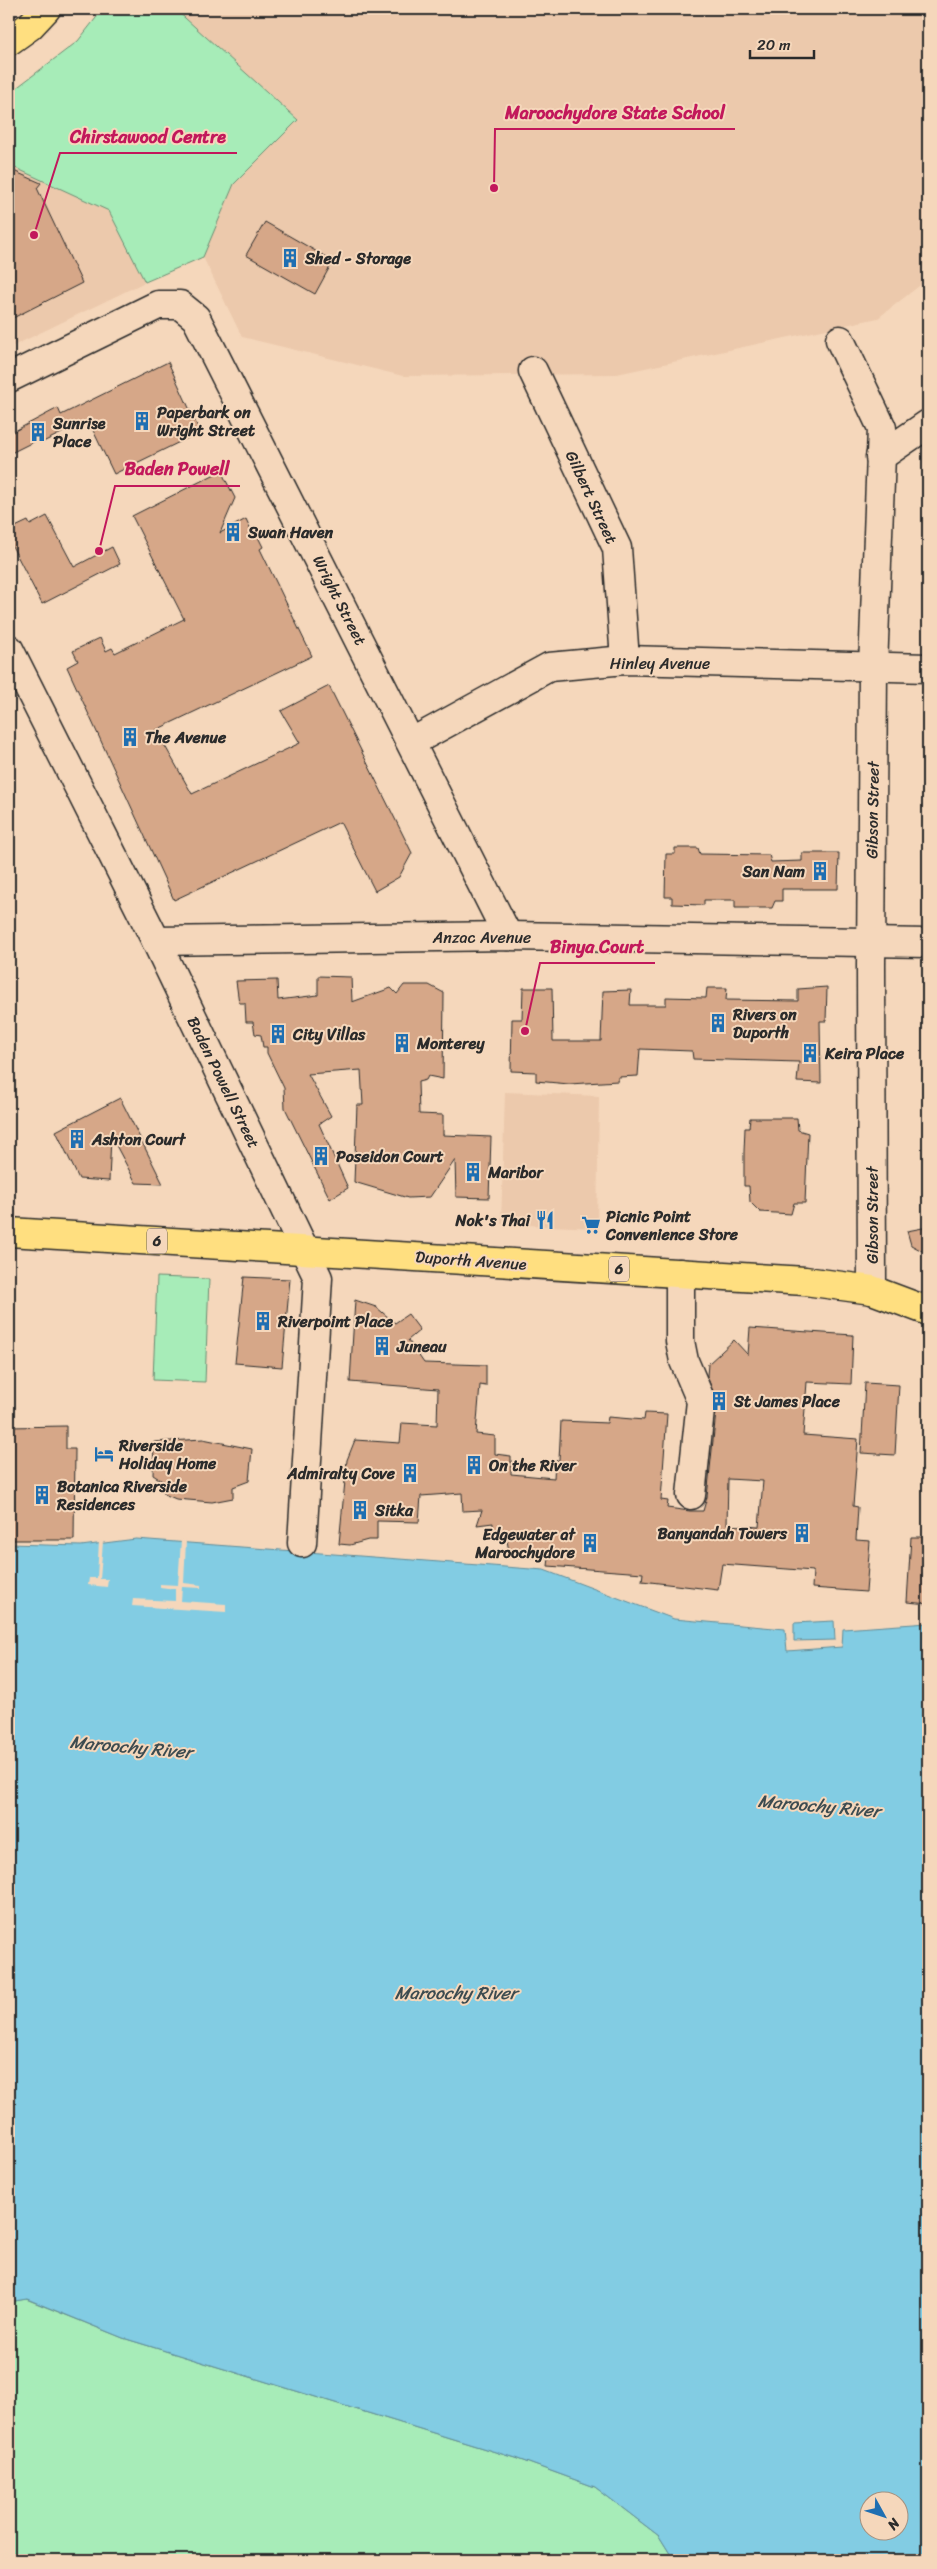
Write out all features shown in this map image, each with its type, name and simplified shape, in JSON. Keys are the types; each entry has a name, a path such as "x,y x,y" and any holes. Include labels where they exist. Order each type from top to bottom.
{"main road":[{"path":"9,41 30,26 46,9"},
{"name":"Duporth Avenue","path":"9,1232 806,1281 872,1290 928,1311"}],"street":[{"name":"Wright Street","path":"9,378 158,305 180,305 196,318 412,742 508,936"},
{"name":"Gibson Street","path":"840,340 882,428 873,668 871,942 872,1290"},
{"name":"Gilbert Street","path":"533,371 617,548 625,660"},
{"path":"880,457 928,424"},
{"name":"Baden Powell Street","path":"9,649 156,941 318,1278 302,1543"},
{"name":"Hinley Avenue","path":"412,742 549,667 625,660 928,668"},
{"name":"Anzac Avenue","path":"156,941 508,936 928,943"},
{"path":"680,1273 680,1341 684,1361 701,1401 691,1495"}],"shaded area":[{"path":"103,9 928,9 928,279 878,318 617,374 403,376 242,337 203,257 145,282 9,348 9,92 78,41"},
{"path":"505,1092 599,1096 597,1228 501,1224"}],"green space":[{"path":"103,9 175,9 298,120 234,184 203,257 145,282 109,211 9,165 9,92 78,41"},
{"path":"157,1277 209,1279 205,1382 153,1380"},
{"path":"26,2299 123,2338 515,2458 595,2487 659,2536 674,2560 9,2560 9,2302"}],"water":[{"name":"Maroochy River","path":"136,1539 544,1570 674,1619 785,1629 787,1651 842,1647 843,1629 928,1623 928,2560 674,2560 659,2536 595,2487 515,2458 123,2338 27,2299 9,2302 9,1544 81,1546"},
{"path":"834,1621 835,1640 794,1641 794,1623"}],"pier":[{"path":"181,1540 186,1541 184,1583 201,1585 201,1588 182,1587 181,1601 226,1604 226,1612 132,1606 133,1599 175,1601 175,1589 160,1587 160,1584 178,1585"},
{"path":"99,1541 103,1542 100,1579 108,1579 107,1587 88,1585 89,1578 97,1578"}],"building":[{"path":"9,169 41,183 37,188 82,283 9,320"},
{"name":"Shed - Storage","path":"265,222 333,261 315,294 246,255"},
{"name":"Paperbark on Wright Street","path":"168,362 200,432 114,474 88,420 43,442 41,438 9,454 9,434 58,408 61,415"},
{"name":"The Avenue","path":"221,471 235,498 220,533 246,519 252,532 255,531 263,547 260,549 312,656 156,730 192,794 300,743 281,711 329,686 412,853 399,877 375,891 340,822 174,900 67,667 78,661 73,651 100,638 106,651 112,648 115,653 184,619 132,516"},
{"path":"47,516 74,567 112,547 120,564 42,604 9,540 9,530 28,521 30,525"},
{"path":"675,848 698,848 700,854 769,855 771,862 802,861 802,853 839,853 838,889 782,889 782,901 775,901 772,908 735,908 735,900 704,900 704,905 672,904 672,897 665,897 666,854 675,854"},
{"path":"318,976 351,977 352,1002 391,988 397,994 404,985 429,985 444,993 443,1079 428,1076 426,1080 418,1082 419,1114 443,1115 443,1135 491,1137 489,1198 456,1197 455,1160 430,1197 408,1198 354,1182 357,1105 363,1105 361,1070 308,1074 331,1116 319,1124 348,1188 330,1199 285,1108 284,1088 267,1053 267,1047 263,1047 261,1035 255,1034 253,1022 246,1022 245,1003 239,1003 236,981 277,980 278,1000 318,995"},
{"path":"827,987 826,1021 820,1021 821,1083 797,1082 799,1062 693,1059 692,1051 640,1049 638,1076 618,1077 618,1081 569,1084 536,1081 536,1072 511,1071 512,1019 522,1019 523,988 552,988 553,1041 601,1041 603,991 631,990 630,1005 666,1005 666,997 706,998 707,988 727,988 726,1000 798,1001 798,989"},
{"name":"Ashton Court","path":"120,1098 163,1184 136,1183 111,1136 109,1181 79,1179 56,1131"},
{"path":"750,1118 797,1118 798,1130 808,1133 805,1203 794,1203 791,1214 760,1212 750,1202 749,1186 744,1186 744,1152 745,1128 749,1128"},
{"path":"928,1227 928,1254 911,1245 907,1231"},
{"name":"Riverpoint Place","path":"244,1277 290,1279 282,1367 235,1363"},
{"path":"355,1300 376,1307 395,1323 408,1314 420,1330 408,1340 424,1363 486,1365 486,1386 480,1385 476,1434 495,1436 495,1454 511,1456 511,1474 554,1478 555,1461 559,1460 561,1421 607,1423 608,1417 644,1420 645,1413 667,1414 661,1500 668,1501 667,1508 703,1511 707,1497 717,1403 707,1376 708,1364 734,1340 748,1355 750,1328 853,1335 851,1384 807,1382 803,1435 858,1439 853,1506 858,1507 856,1540 870,1541 866,1592 812,1588 813,1571 722,1564 718,1590 642,1581 643,1573 548,1566 549,1558 510,1557 506,1535 492,1537 493,1523 477,1525 482,1510 463,1511 462,1493 421,1496 419,1522 377,1521 377,1540 368,1540 350,1545 339,1544 347,1460 355,1440 400,1443 402,1423 437,1425 438,1389 350,1382","holes":["728,1479 763,1481 759,1527 727,1525"]},
{"path":"865,1383 899,1385 895,1455 861,1453"},
{"name":"Botanica Riverside Residences","path":"66,1426 66,1449 75,1449 74,1540 9,1540 9,1427"},
{"path":"203,1439 252,1449 249,1481 233,1487 233,1498 212,1502 176,1499 164,1494 164,1482 153,1475 154,1442"},
{"path":"911,1537 928,1537 928,1604 907,1602"}],"place":[{"name":"Maroochydore State School","path":"494,188"},
{"name":"Chirstawood Centre","path":"34,235"},
{"name":"Shed - Storage","path":"290,258"},
{"name":"Paperbark on Wright Street","path":"142,421"},
{"name":"Sunrise Place","path":"38,432"},
{"name":"Swan Haven","path":"233,532"},
{"name":"Baden Powell","path":"99,551"},
{"name":"The Avenue","path":"130,737"},
{"name":"San Nam","path":"820,871"},
{"name":"Rivers on Duporth","path":"718,1023"},
{"name":"Binya Court","path":"525,1031"},
{"name":"City Villas","path":"278,1034"},
{"name":"Monterey","path":"402,1043"},
{"name":"Keira Place","path":"810,1053"},
{"name":"Ashton Court","path":"77,1139"},
{"name":"Poseidon Court","path":"321,1156"},
{"name":"Maribor","path":"473,1172"},
{"name":"Nok's Thai","path":"545,1220"},
{"name":"Picnic Point Convenience Store","path":"591,1225"},
{"name":"Riverpoint Place","path":"263,1321"},
{"name":"Juneau","path":"382,1346"},
{"name":"St James Place","path":"719,1401"},
{"name":"Riverside Holiday Home","path":"104,1454"},
{"name":"On the River","path":"474,1465"},
{"name":"Admiralty Cove","path":"410,1473"},
{"name":"Botanica Riverside Residences","path":"42,1495"},
{"name":"Sitka","path":"360,1510"},
{"name":"Banyandah Towers","path":"802,1533"},
{"name":"Edgewater at Maroochydore","path":"590,1543"}]}
